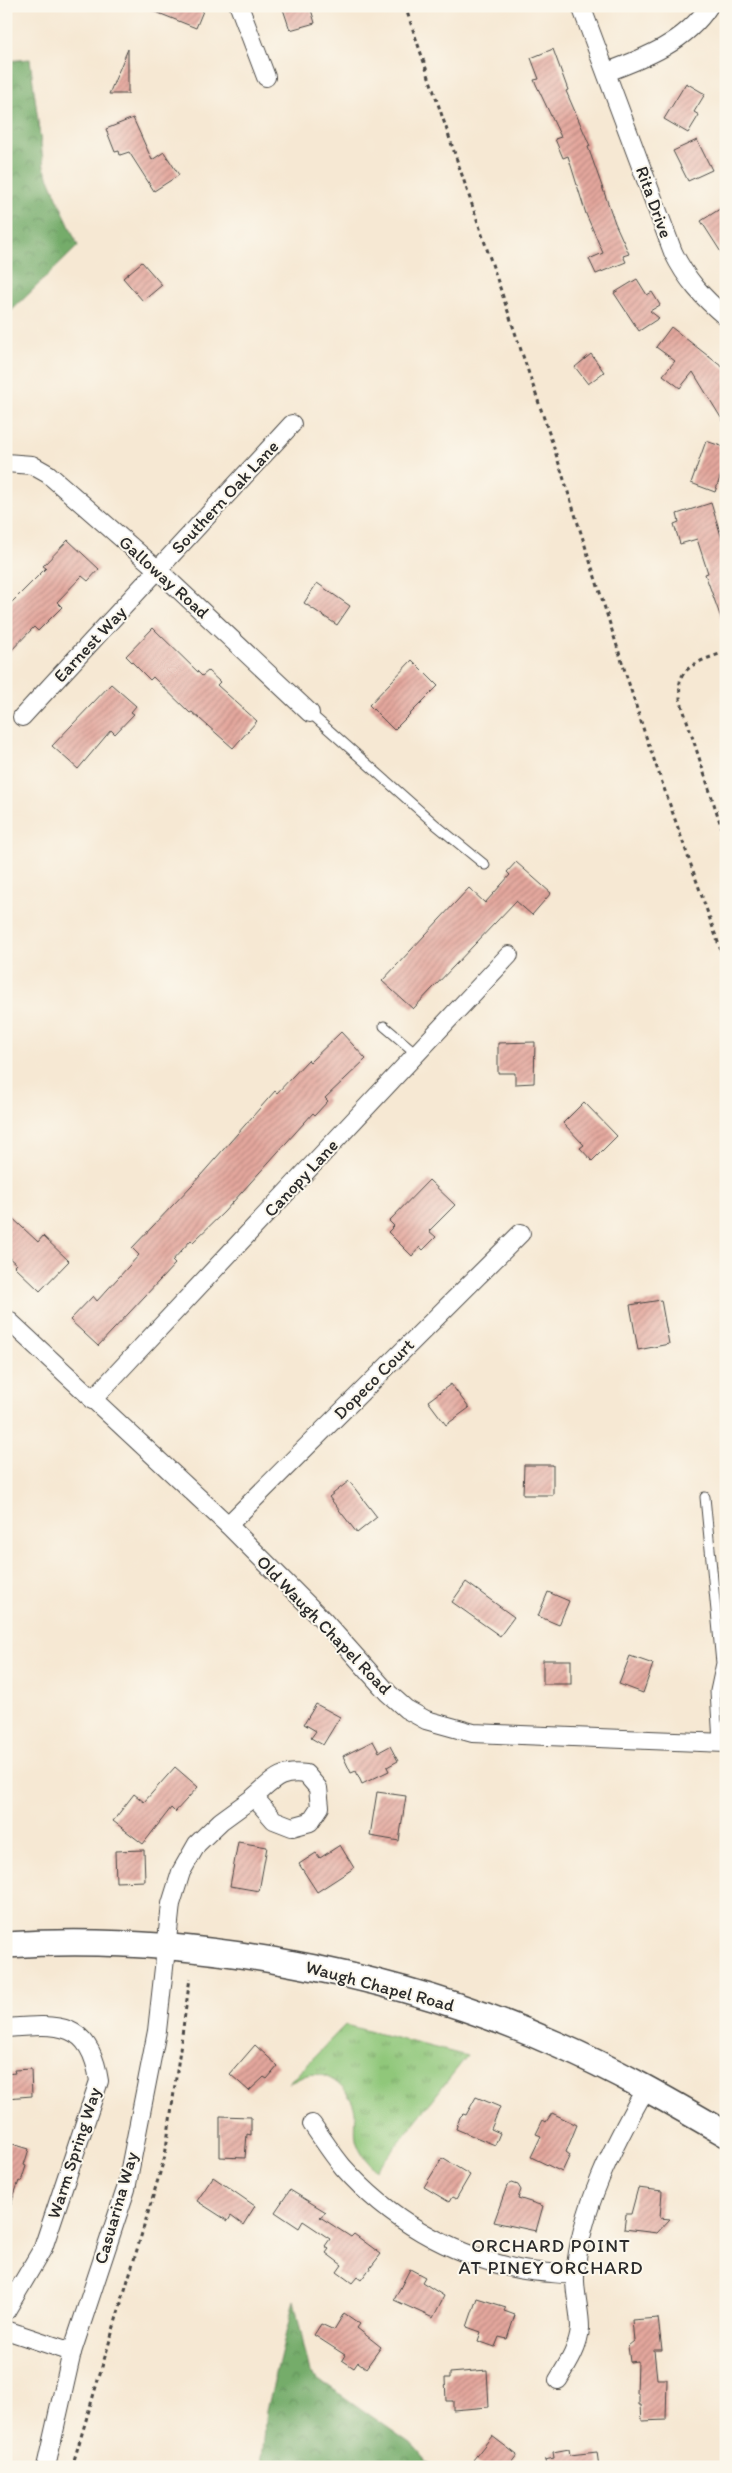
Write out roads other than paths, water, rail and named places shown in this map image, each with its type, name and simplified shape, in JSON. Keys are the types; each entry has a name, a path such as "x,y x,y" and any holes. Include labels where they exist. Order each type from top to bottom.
{"main road":[{"name":"Waugh Chapel Road","path":"6,1945 50,1942 166,1946 319,1968 455,2005 558,2044 646,2088 726,2134"}],"street":[{"path":"240,6 266,77"},
{"name":"Rita Drive","path":"581,6 673,252 685,276 708,302 726,316"},
{"path":"607,72 645,58 681,37 709,6"},
{"name":"Southern Oak Lane","path":"158,570 292,424"},
{"name":"Galloway Road","path":"6,463 32,466 48,474 158,570 310,713"},
{"name":"Earnest Way","path":"22,717 158,570"},
{"name":"Canopy Lane","path":"92,1400 509,955"},
{"name":"Dopeco Court","path":"228,1525 521,1233"},
{"name":"Old Waugh Chapel Road","path":"6,1318 228,1525 323,1620 388,1693 406,1709 426,1720 473,1733 722,1743"},
{"name":"Casuarina Way","path":"46,2467 72,2352 126,2189 157,2031 170,1904 181,1872 197,1844 221,1821 254,1797"},
{"name":"Warm Spring Way","path":"6,2028 52,2025 72,2030 87,2044 96,2061 99,2081 43,2248 6,2311"},
{"path":"558,2380 572,2357 580,2329 575,2275 585,2225 597,2184 614,2143 646,2088"},
{"path":"312,2124 343,2166 382,2206 425,2235 466,2254 520,2270 575,2275"},
{"path":"6,2330 72,2352"}],"lane":[{"path":"310,713 436,826 485,865"},
{"path":"384,1026 417,1054"},
{"path":"705,1497 721,1663 715,1691 722,1743"},
{"path":"722,1743 726,1723"}],"district":[{"name":"ORCHARD POINT AT PINEY ORCHARD","path":"551,2256"}]}
